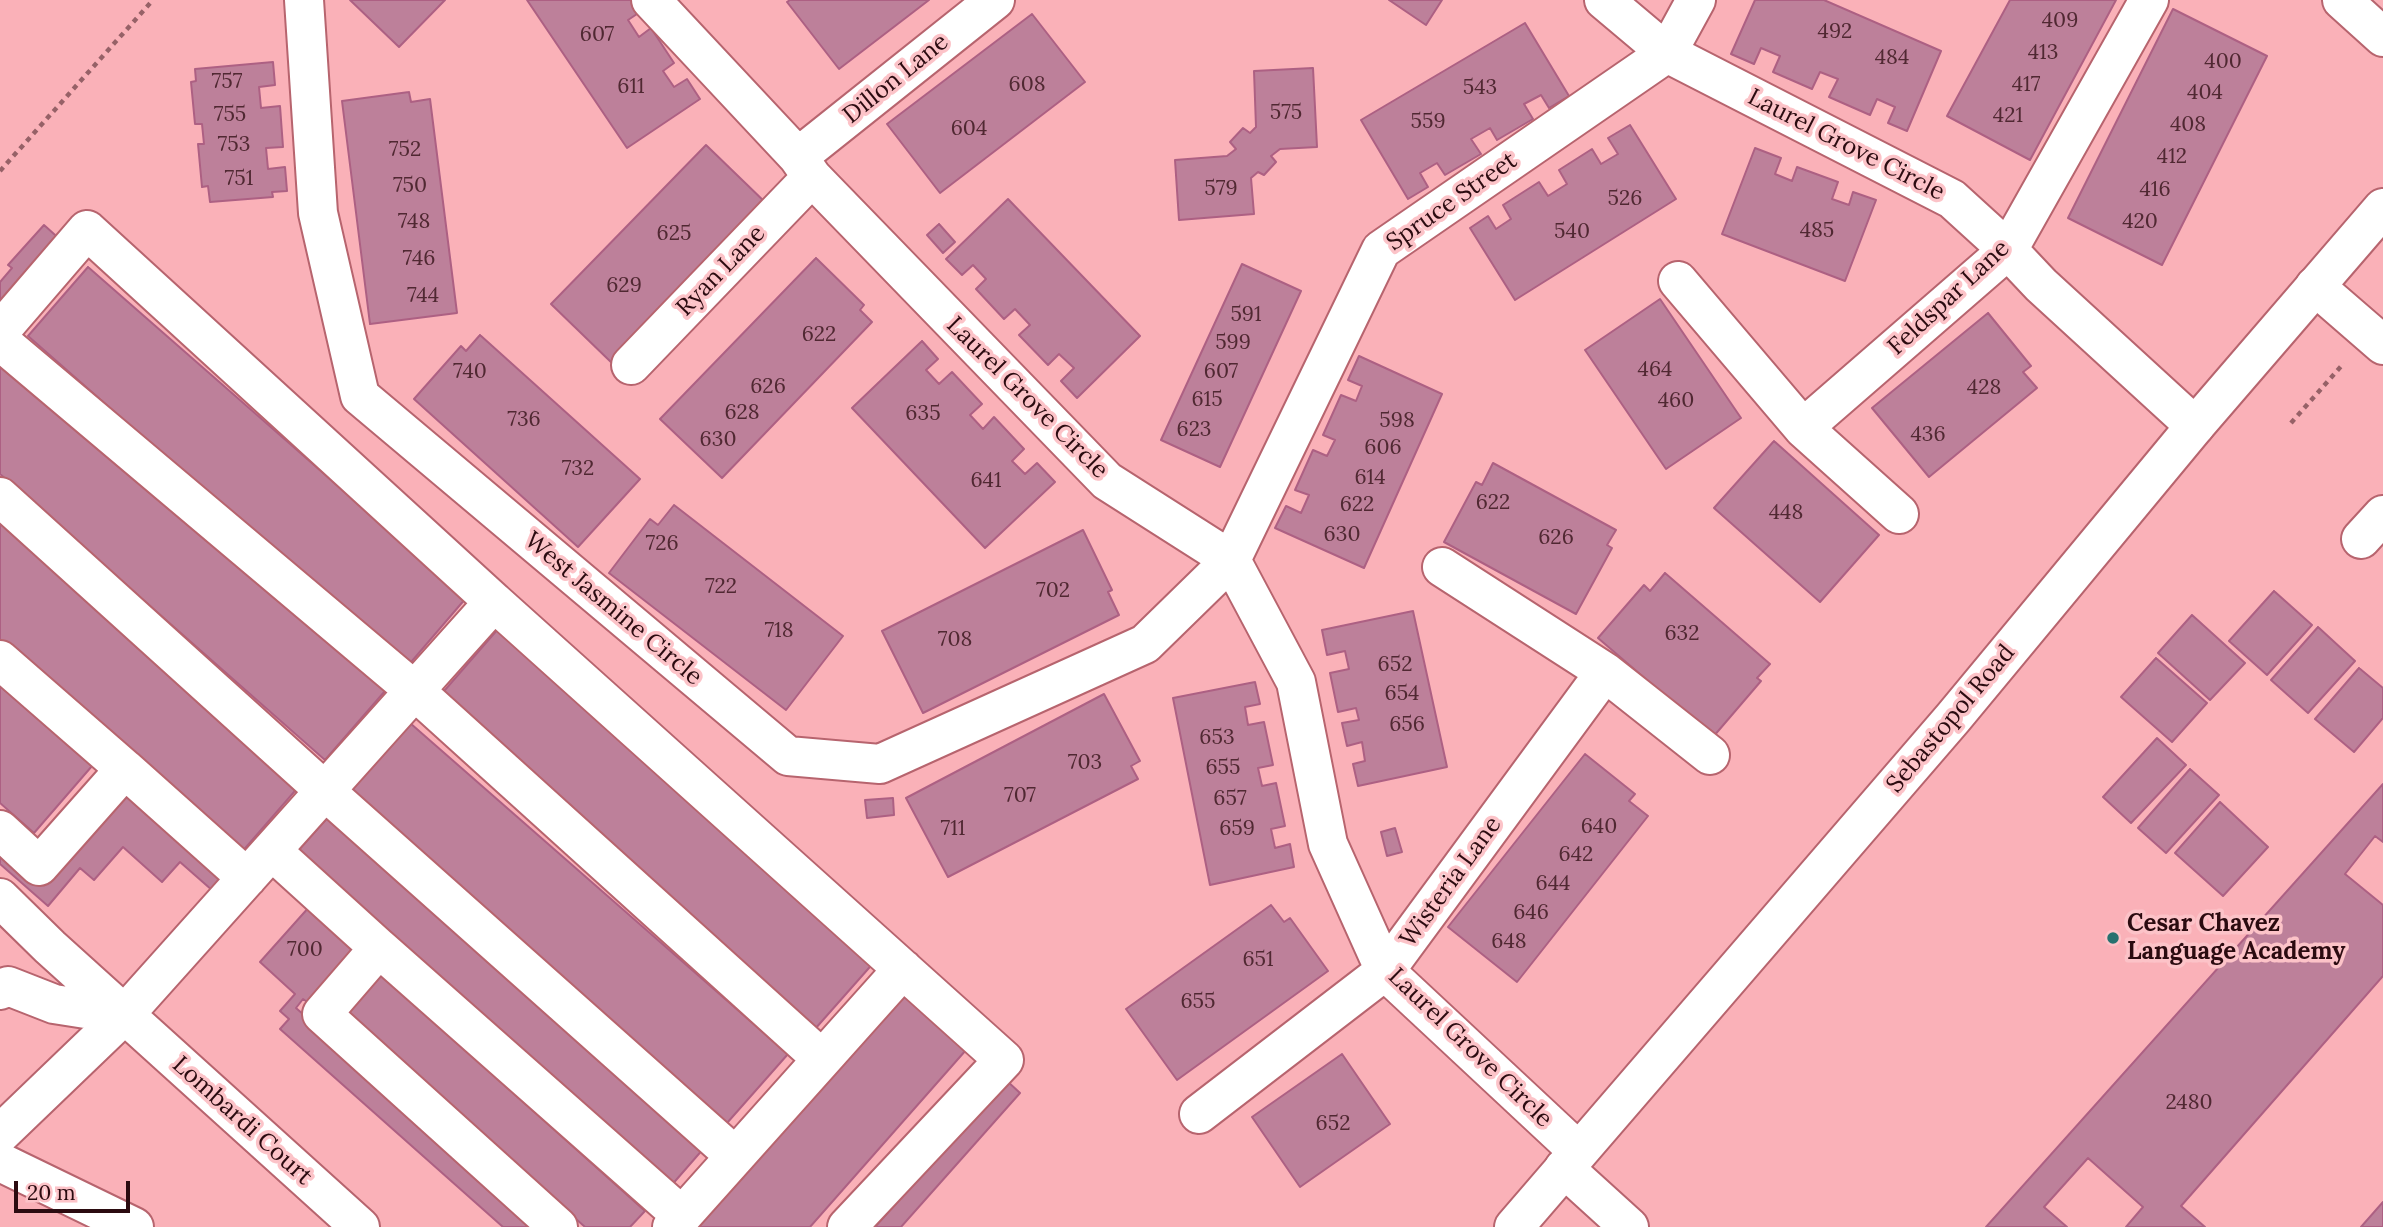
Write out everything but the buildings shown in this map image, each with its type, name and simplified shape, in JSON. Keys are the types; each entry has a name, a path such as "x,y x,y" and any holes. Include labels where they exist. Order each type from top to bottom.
{"street":[{"name":"West Jasmine Circle","path":"304,0 318,213 360,396 788,756 880,764 1145,644 1231,560"},
{"name":"Laurel Grove Circle","path":"651,0 805,167 1107,481 1231,560 1296,682 1328,844 1385,971 1571,1159 1629,1227"},
{"name":"Dillon Lane","path":"805,167 995,0"},
{"name":"Laurel Grove Circle","path":"1604,0 1667,53 1952,199 2195,426"},
{"path":"1667,53 1696,0"},
{"name":"Feldspar Lane","path":"1803,428 2008,250 2149,0"},
{"path":"2342,0 2383,37"},
{"name":"Spruce Street","path":"1231,560 1381,250 1667,53"},
{"name":"Ryan Lane","path":"631,365 805,167"},
{"name":"Sebastopol Road","path":"1514,1227 1953,718 2195,426 2383,208"},
{"path":"0,331 87,230 494,603 1004,1060 847,1227"},
{"path":"1678,281 1803,428 1899,514"},
{"path":"2315,286 2377,339"},
{"path":"0,341 415,691 822,1059"},
{"path":"0,497 735,1156"},
{"path":"1442,567 1605,673 1710,755"},
{"path":"0,1134 124,1015 494,603"},
{"path":"0,660 125,769 379,948 677,1221 903,969"},
{"name":"Wisteria Lane","path":"1199,1114 1385,971 1605,673"},
{"path":"0,830 39,866 125,769"},
{"name":"Lombardi Court","path":"0,898 124,1015 360,1227"},
{"path":"379,948 322,1014 558,1227"},
{"path":"0,990 8,986 54,1004 124,1015"},
{"path":"0,1163 134,1227"}],"path":[{"path":"0,171 153,0"},
{"path":"2291,423 2377,339"}],"place":[{"name":"Cesar Chavez Language Academy","path":"2113,938"}]}
